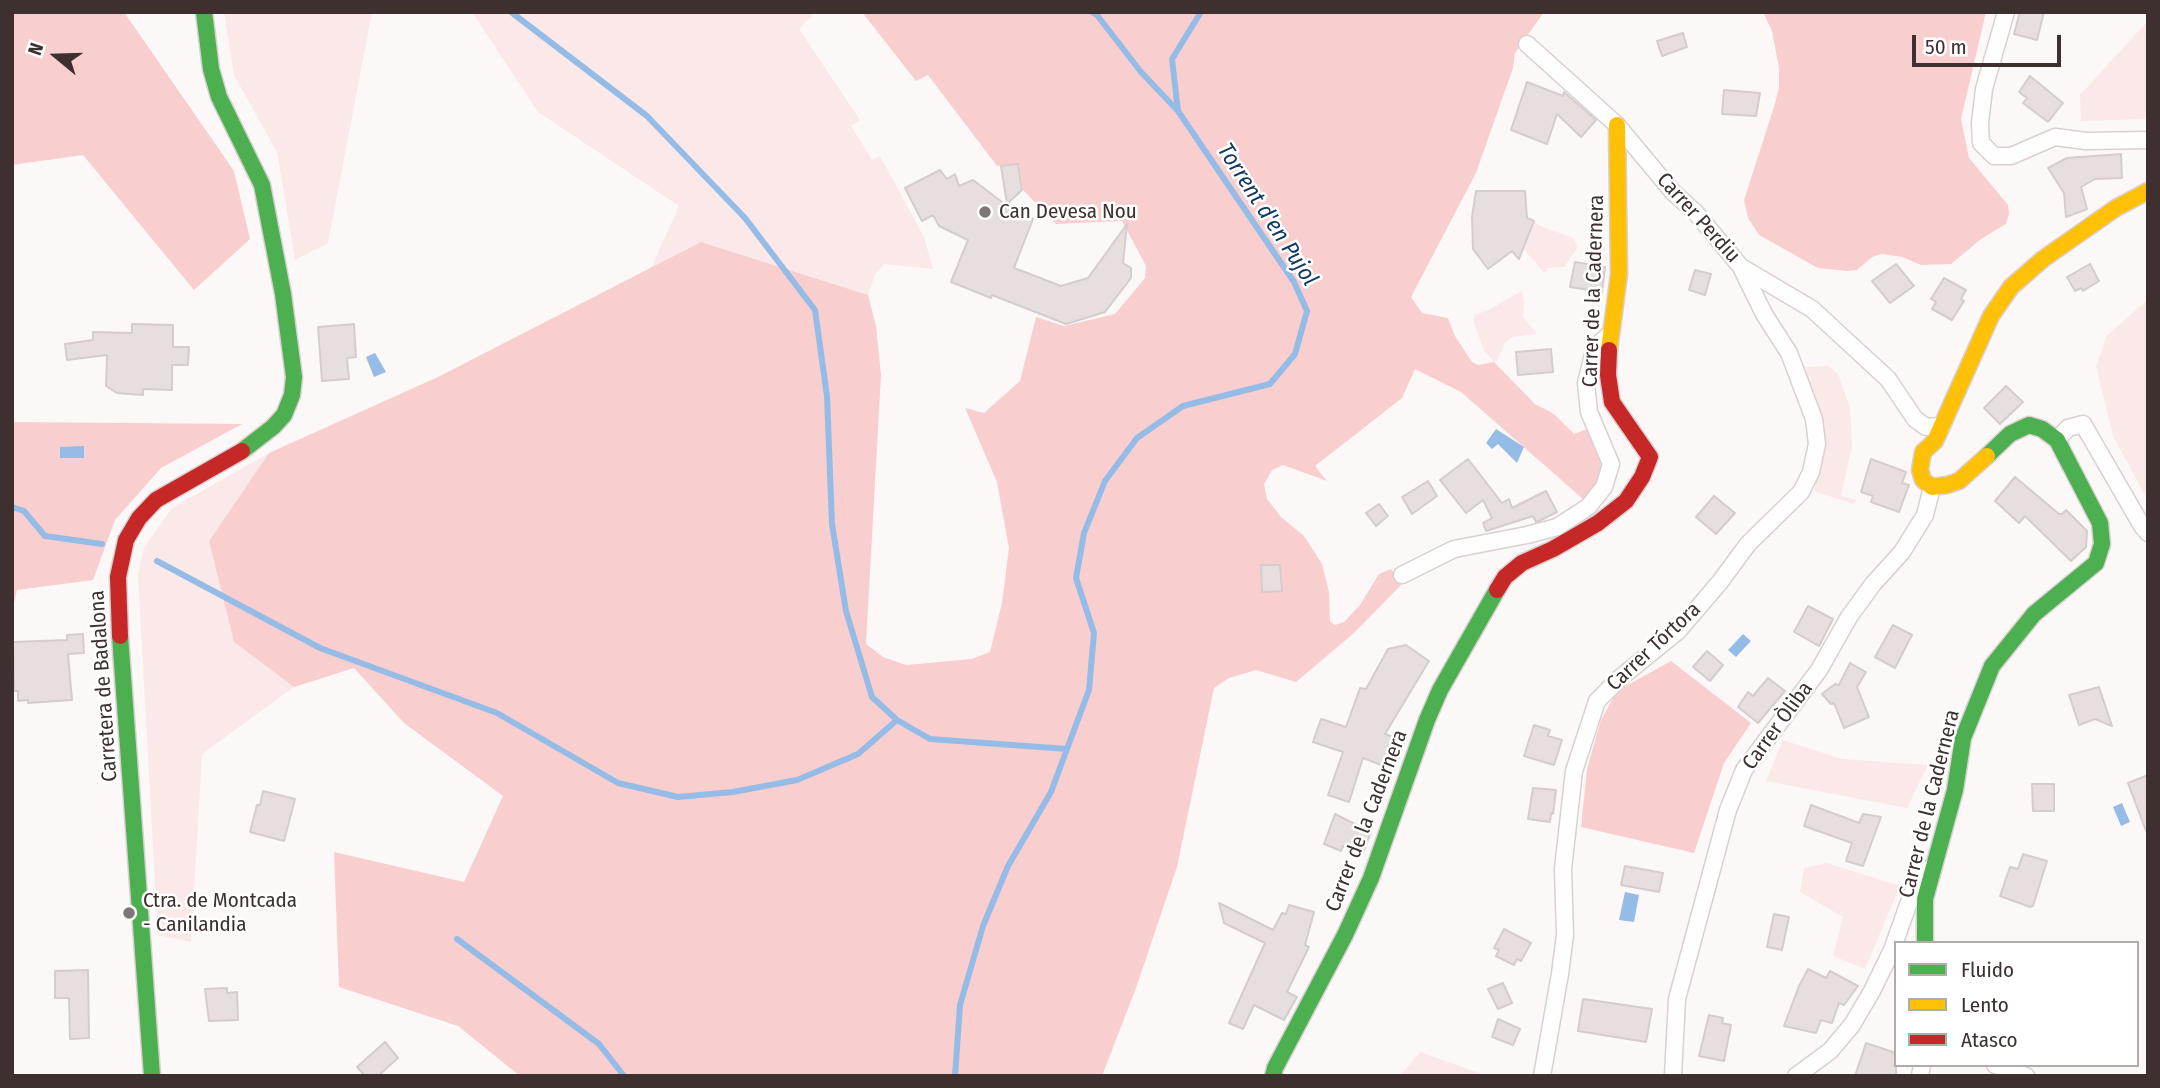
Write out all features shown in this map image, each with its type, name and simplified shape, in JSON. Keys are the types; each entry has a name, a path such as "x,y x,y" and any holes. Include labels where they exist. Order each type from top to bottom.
{"street":[{"name":"Carretera de Badalona","path":"152,1076 118,607 121,559 127,540 139,518 156,500 246,449 273,427 284,415 292,395 294,377 283,294 262,185 219,97 211,69 204,12"},
{"path":"2006,12 1984,89 1980,123 1981,143 1994,156 2011,156 2055,137 2086,141 2148,139"},
{"name":"Carrer Perdiu","path":"1527,44 1616,125 1741,267 1812,309 1888,379 1915,419 1926,427 1942,426"},
{"name":"Carrer de la Cadernera","path":"1273,1076 1371,878 1440,690 1505,577 1522,563 1553,550 1598,523 1626,501 1642,477 1650,457 1612,401 1608,375 1609,335 1619,274 1616,125"},
{"path":"2148,191 2116,208 2043,259 2011,287 1991,316 1935,441 1923,453 1920,470 1923,480 1932,487 1959,481 2010,434 2029,425 2042,429 2057,440 2068,428 2083,424 2148,533"},
{"name":"Carrer Tórtora","path":"1542,1076 1565,935 1563,869 1574,771 1597,701 1620,678 1678,631 1748,544 1801,492 1811,472 1817,444 1815,419 1789,353 1764,314 1741,267"},
{"path":"1402,575 1454,549 1557,527 1588,508 1604,487 1611,464 1590,412 1586,383 1595,347 1609,335"},
{"name":"Carrer de la Cadernera","path":"1925,941 1925,899 1955,790 1963,738 1992,666 2034,614 2096,563 2102,544 2099,523 2057,440"},
{"name":"Carrer Òliba","path":"1673,1076 1677,999 1728,810 1745,769 1819,670 1849,617 1873,583 1902,552 1925,515 1932,487"},
{"path":"1895,941 1913,891 1935,858"},
{"path":"1796,1076 1830,1051 1852,1025 1894,944"},
{"path":"2001,1067 2026,1076"}],"shaded area":[{"path":"12,12 124,12 234,171 250,239 194,290 83,155 12,165"},
{"path":"224,12 372,12 328,243 295,260 277,152 234,75"},
{"path":"472,12 815,12 799,29 860,120 851,126 872,160 880,156 924,237 933,269 884,264 875,275 868,295 701,242 651,268 679,206 538,112"},
{"path":"862,12 1544,12 1515,53 1513,68 1476,173 1411,297 1422,313 1448,318 1455,336 1472,362 1478,365 1494,362 1535,404 1554,414 1574,434 1587,429 1600,460 1602,473 1598,486 1583,499 1461,392 1415,369 1402,398 1315,466 1327,481 1283,465 1272,470 1264,484 1267,499 1281,517 1304,536 1322,564 1329,592 1330,621 1335,625 1344,622 1360,605 1379,574 1391,569 1401,585 1354,633 1296,682 1256,670 1229,678 1214,688 1177,867 1136,988 1102,1076 520,1076 458,1026 339,987 334,852 464,882 503,796 404,723 354,668 294,687 234,642 209,541 269,453 438,377 701,242 868,295 876,326 881,375 866,644 883,657 906,665 972,659 990,652 1002,603 1009,548 997,482 965,408 984,413 1020,381 1036,317 1064,326 1115,314 1145,278 1146,266 1122,221 1056,224 1023,190 1019,164 997,166 928,75 916,81"},
{"path":"1763,12 1986,12 1961,119 1969,158 2008,205 2006,224 1981,239 1951,264 1921,265 1902,257 1882,254 1872,257 1857,270 1848,271 1818,268 1759,235 1748,218 1744,200 1779,88 1779,68 1772,31"},
{"path":"2145,24 2148,25 2148,119 2081,121 2080,95"},
{"path":"1528,218 1538,225 1573,238 1576,250 1564,267 1547,268 1544,273 1516,240"},
{"path":"1522,291 1523,317 1537,334 1512,337 1505,343 1494,362 1484,350 1473,320 1475,315"},
{"path":"2148,299 2148,501 2113,436 2096,366 2107,336"},
{"path":"1828,366 1838,374 1850,408 1852,446 1841,496 1857,500 1853,504 1814,491 1819,472 1802,367"},
{"path":"12,422 242,424 161,468 115,520 93,580 17,590 12,612"},
{"path":"269,453 209,541 234,642 294,687 202,754 191,942 158,935 138,575 144,548 172,508"},
{"path":"1671,661 1751,723 1724,763 1694,853 1581,827 1587,769 1601,720 1617,691"},
{"path":"1783,740 1842,759 1928,765 1907,808 1766,781"},
{"path":"1827,863 1900,886 1865,969 1833,956 1843,917 1800,892 1804,868"},
{"path":"1420,1052 1487,1076 1400,1076"}],"water":[{"path":"375,353 386,372 374,377 366,357"},
{"path":"1496,429 1524,447 1517,463 1498,444 1492,449 1486,443"},
{"path":"84,446 84,458 60,458 60,447"},
{"path":"1743,634 1751,641 1736,657 1728,650"},
{"path":"2122,803 2130,822 2121,826 2113,807"},
{"path":"1625,892 1639,895 1634,922 1619,920"}],"building":[{"path":"2020,12 2044,12 2037,40 2014,34"},
{"path":"1683,33 1687,47 1662,56 1657,41"},
{"path":"2030,76 2063,103 2048,122 2023,103 2027,98 2019,92"},
{"path":"1527,82 1563,96 1564,92 1596,120 1581,137 1557,114 1547,144 1511,130"},
{"path":"1724,90 1760,93 1756,116 1722,114"},
{"path":"2121,154 2122,178 2095,179 2081,187 2087,209 2066,217 2064,193 2048,168 2067,158"},
{"path":"1018,164 1022,190 1007,204 1001,166"},
{"path":"940,170 947,179 955,174 959,186 973,180 1006,205 1004,207 1033,219 1014,268 1061,286 1088,278 1127,224 1123,263 1131,268 1131,278 1105,312 1066,324 951,282 968,240 939,226 933,215 922,221 905,188"},
{"path":"1476,191 1525,191 1527,218 1534,221 1519,259 1512,251 1488,269 1473,249 1472,217"},
{"path":"1575,262 1605,267 1602,292 1570,287"},
{"path":"1896,264 1914,286 1890,303 1872,281"},
{"path":"2090,264 2099,281 2083,291 2081,288 2075,291 2067,277"},
{"path":"1695,270 1711,274 1705,295 1689,290"},
{"path":"1944,278 1966,290 1961,299 1964,301 1952,320 1932,309 1936,302 1931,299"},
{"path":"132,324 173,325 173,347 189,347 188,365 172,365 172,390 143,389 143,395 117,393 106,386 107,355 67,360 65,344 93,340 93,332 132,333"},
{"path":"354,324 356,357 347,358 349,379 322,381 318,327"},
{"path":"1551,349 1553,372 1518,375 1516,352"},
{"path":"2006,386 2023,402 2000,424 1984,408"},
{"path":"1468,459 1502,503 1509,499 1512,508 1546,491 1557,512 1536,522 1533,516 1486,531 1483,523 1492,518 1483,500 1466,513 1440,480"},
{"path":"1871,459 1906,472 1902,483 1909,485 1899,512 1871,502 1873,496 1861,492"},
{"path":"2015,477 2059,514 2066,510 2087,531 2086,547 2071,561 2025,516 2019,523 1995,501"},
{"path":"1428,481 1437,496 1412,514 1402,497"},
{"path":"1714,496 1735,513 1716,534 1696,517"},
{"path":"1379,504 1388,516 1376,526 1366,513"},
{"path":"1261,565 1280,565 1282,591 1262,592"},
{"path":"1808,606 1833,619 1819,646 1794,632"},
{"path":"1893,625 1912,635 1895,668 1875,657"},
{"path":"83,634 84,653 68,654 72,700 28,703 28,700 18,701 18,691 14,691 13,642 67,640 67,635"},
{"path":"1406,645 1429,661 1385,734 1405,741 1394,770 1363,758 1349,802 1328,795 1343,752 1313,742 1321,719 1346,727 1360,688 1366,689 1388,649"},
{"path":"1707,651 1723,665 1710,681 1693,667"},
{"path":"1850,663 1866,672 1857,687 1869,717 1844,728 1834,703 1831,704 1822,694 1835,684 1839,685"},
{"path":"1768,678 1785,691 1758,723 1738,707 1748,692 1753,696"},
{"path":"2099,687 2112,726 2095,719 2079,725 2069,695"},
{"path":"1534,725 1550,730 1548,736 1562,740 1554,765 1524,756"},
{"path":"2148,775 2148,831 2146,831 2128,783"},
{"path":"2032,784 2054,784 2054,811 2033,811"},
{"path":"1533,788 1556,790 1550,822 1528,819"},
{"path":"263,791 295,799 284,841 250,832"},
{"path":"1811,805 1859,823 1863,814 1881,817 1863,866 1846,861 1852,843 1804,826"},
{"path":"1335,814 1371,832 1363,853 1343,846 1341,851 1324,844"},
{"path":"2023,854 2047,861 2033,906 2030,907 2000,896 2010,867 2018,869"},
{"path":"1625,866 1663,873 1659,892 1621,885"},
{"path":"1219,903 1273,930 1282,913 1286,914 1289,905 1314,912 1305,945 1309,947 1287,992 1297,997 1284,1020 1254,1005 1243,1029 1229,1023 1265,943 1224,923"},
{"path":"1774,914 1789,917 1782,950 1767,947"},
{"path":"1504,929 1531,943 1521,961 1517,959 1514,965 1496,956 1499,950 1494,948"},
{"path":"1808,969 1826,978 1830,971 1858,986 1844,1005 1839,1003 1832,1023 1821,1020 1816,1033 1784,1026"},
{"path":"88,970 89,1038 70,1039 69,998 55,998 55,971"},
{"path":"1503,983 1512,1003 1498,1009 1488,989"},
{"path":"227,988 227,993 237,992 238,1020 209,1021 205,989"},
{"path":"1583,999 1652,1009 1646,1042 1578,1031"},
{"path":"1709,1015 1723,1018 1722,1023 1731,1025 1724,1061 1699,1056"},
{"path":"1498,1019 1520,1029 1513,1045 1492,1037"},
{"path":"385,1042 398,1058 378,1076 365,1076 357,1067"},
{"path":"1866,1043 1894,1052 1896,1076 1855,1076"}],"waterway":[{"path":"511,12 647,116 745,218 815,310 827,396 832,524 846,611 872,697 897,720 930,739 1067,749"},
{"name":"Torrent d'en Pujol","path":"955,1076 960,1005 983,926 1008,866 1051,792 1089,690 1094,633 1076,578 1084,533 1105,481 1137,438 1183,406 1270,384 1295,354 1307,311 1294,282 1178,111 1141,72 1092,12"},
{"path":"1178,111 1172,59 1201,12"},
{"path":"12,507 24,511 45,536 102,544"},
{"path":"157,561 320,648 497,713 618,783 678,797 733,792 797,780 858,754 897,720"},
{"path":"457,939 599,1044 624,1076"}],"traffic: fast":[{"path":"204,12 211,69 219,97 262,185 283,294 294,377 292,395 284,415 242,451"},
{"path":"1925,941 1925,899 1955,790 1963,738 1992,666 2034,614 2096,563 2102,544 2100,523 2057,440 2042,429 2029,425 2010,434 1987,456"},
{"path":"1273,1076 1371,878 1440,690 1497,590"},
{"path":"120,636 152,1076"}],"traffic: slow":[{"path":"1609,350 1619,274 1617,125"},
{"path":"1987,456 1959,481 1947,485 1932,487 1923,480 1920,470 1923,452 1935,441 1991,316 2011,287 2043,259 2116,208 2148,191"}],"traffic: jam":[{"path":"1497,590 1505,577 1522,563 1598,523 1626,501 1642,477 1650,457 1612,402 1608,375 1609,350"},
{"path":"120,636 118,577 126,540 139,518 156,500 242,451"}],"place":[{"name":"Can Devesa Nou","path":"985,212"},
{"name":"Ctra. de Montcada - Canilandia","path":"129,913"}]}
